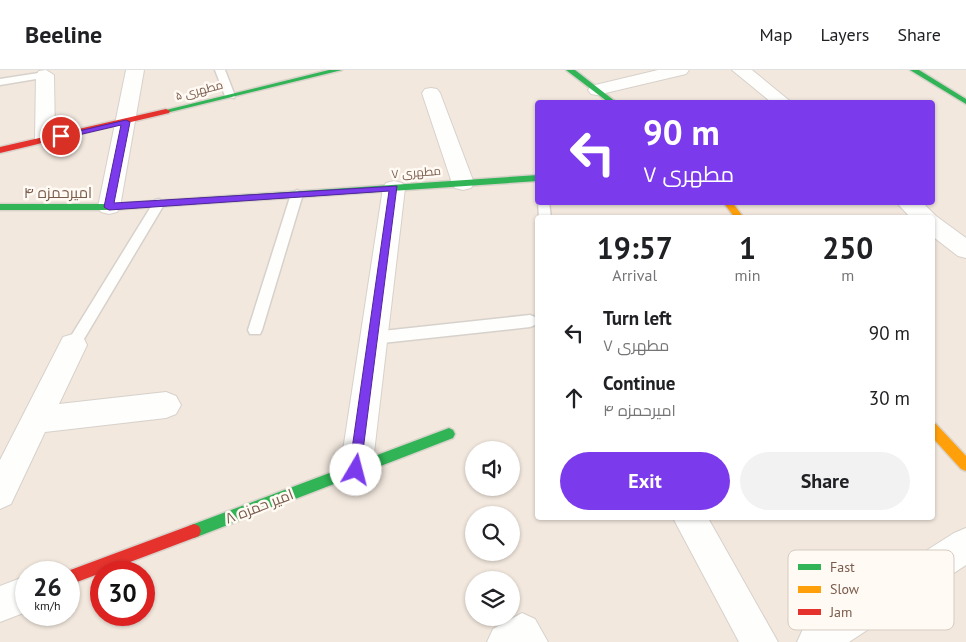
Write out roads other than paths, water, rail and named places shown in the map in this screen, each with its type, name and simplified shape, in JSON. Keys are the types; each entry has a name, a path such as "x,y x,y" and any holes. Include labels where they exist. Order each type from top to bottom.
{"street":[{"path":"109,207 135,70"},
{"name":"مطهری ۵","path":"0,150 126,122 338,70"},
{"path":"570,70 610,100"},
{"path":"597,90 680,70"},
{"path":"741,70 779,100"},
{"path":"914,70 966,102"},
{"path":"45,140 46,75"},
{"path":"431,93 463,183"},
{"name":"مطهری ۷","path":"297,194 535,178"},
{"path":"356,470 394,188"},
{"name":"امیرحمزه ۴","path":"0,207 109,207 297,194"},
{"path":"729,205 738,215"},
{"path":"911,205 922,215"},
{"path":"935,225 962,243"},
{"path":"935,249 962,243"},
{"path":"0,493 73,345"},
{"path":"36,420 166,405"},
{"path":"935,431 966,465"},
{"name":"امیر حمزه ۸","path":"80,574 449,434"},
{"path":"691,520 759,642"},
{"path":"954,553 966,545"},
{"path":"0,604 15,598"},
{"path":"816,642 835,630"},
{"path":"506,642 522,632 529,642"}],"lane":[{"path":"220,70 230,96"},
{"path":"0,82 46,75"},
{"path":"255,330 297,194"},
{"path":"73,345 159,203"},
{"path":"373,338 530,321"}]}
